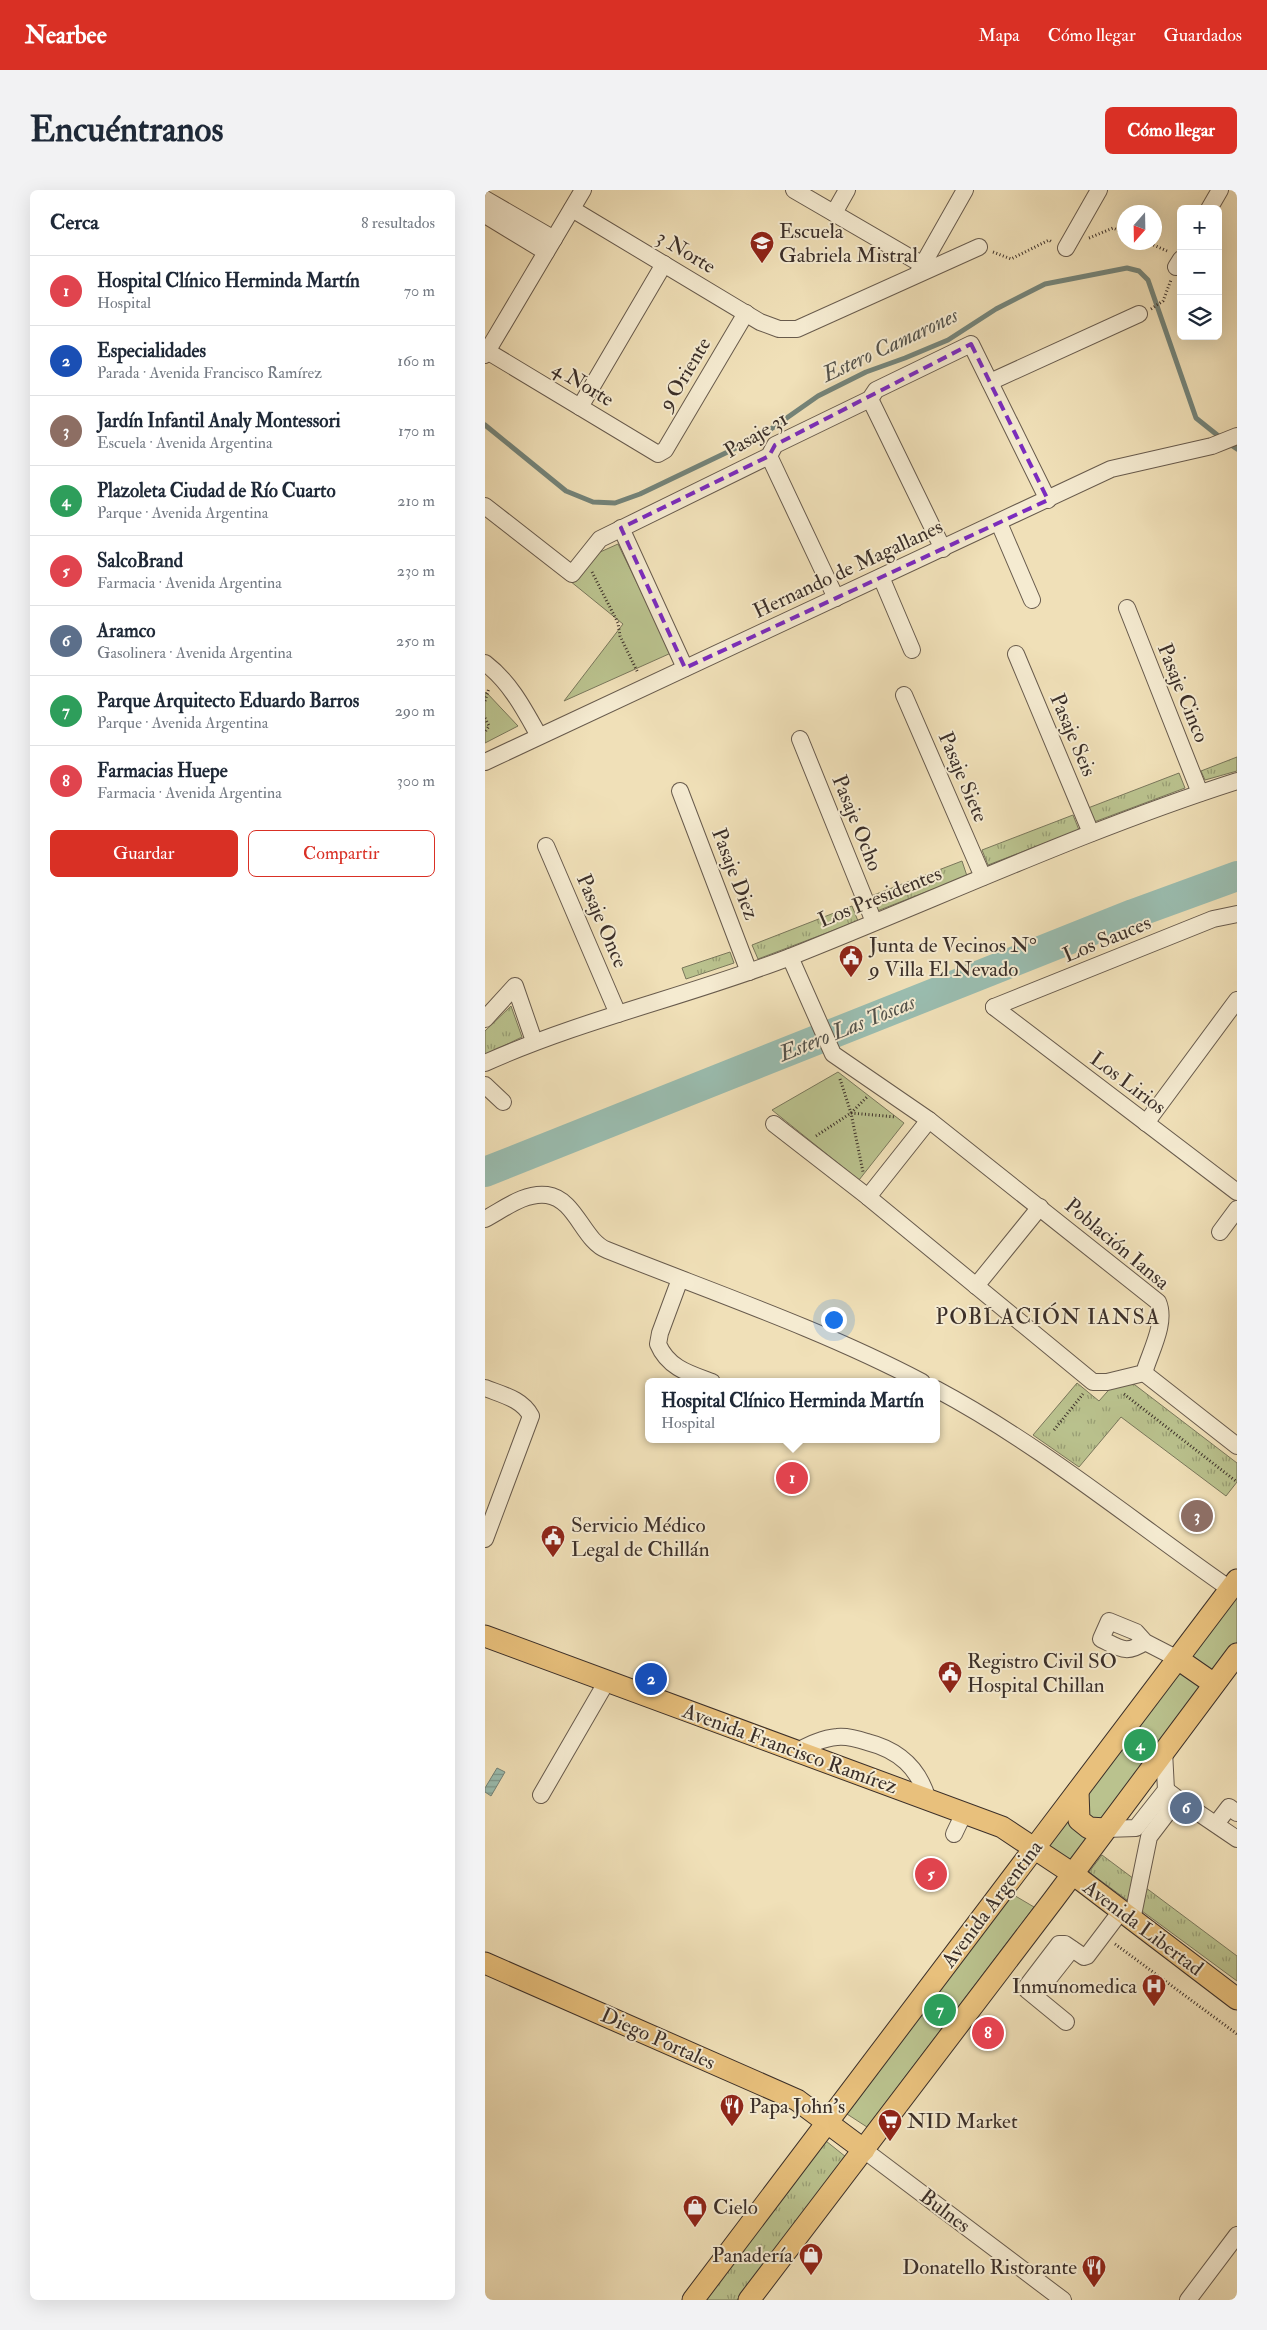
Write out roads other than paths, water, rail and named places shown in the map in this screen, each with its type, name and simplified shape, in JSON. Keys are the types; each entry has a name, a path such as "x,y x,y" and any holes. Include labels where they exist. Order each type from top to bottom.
{"main road":[{"name":"Avenida Argentina","path":"693,2300 1233,1584"},
{"name":"Avenida Francisco Ramírez","path":"485,1636 1002,1827 1035,1847"},
{"path":"749,2300 1073,1874 1237,1654"},
{"path":"1178,1659 1214,1684"},
{"path":"1078,1791 1079,1820 1089,1828 1106,1829"},
{"name":"Avenida Libertad","path":"1035,1847 1237,1999"},
{"name":"Diego Portales","path":"487,1967 781,2093 807,2106 828,2122"},
{"name":"Bulnes","path":"828,2122 864,2150"}],"street":[{"path":"486,353 583,190"},
{"path":"794,190 834,213 920,270"},
{"path":"834,213 847,190"},
{"path":"920,270 965,190"},
{"path":"1066,248 1099,190"},
{"path":"1211,205 1220,190"},
{"path":"485,198 550,246"},
{"name":"3 Norte","path":"571,209 760,322 779,329 797,329 920,270"},
{"path":"485,215 550,246"},
{"path":"920,270 979,247"},
{"path":"580,407 664,264"},
{"name":"9 Oriente","path":"658,454 665,450 746,313"},
{"path":"1049,500 990,382 1143,313"},
{"name":"Pasaje 31","path":"485,506 572,574 600,539 769,456 775,445 870,399 876,390 971,344 990,382"},
{"name":"4 Norte","path":"486,353 658,454"},
{"path":"870,399 943,549"},
{"name":"Hernando de Magallanes","path":"485,762 1123,464 1212,446 1237,436"},
{"path":"769,456 836,598"},
{"path":"999,523 1032,600"},
{"path":"621,528 685,668"},
{"path":"881,577 912,650"},
{"name":"Pasaje Cinco","path":"1127,608 1201,793"},
{"name":"Pasaje Seis","path":"1016,654 1091,833"},
{"path":"485,663 495,671 519,699 539,736"},
{"name":"Pasaje Siete","path":"904,695 983,877"},
{"name":"Pasaje Ocho","path":"800,739 874,922"},
{"name":"Los Presidentes","path":"485,1063 535,1041 790,957 1091,833 1237,781"},
{"name":"Pasaje Diez","path":"680,791 749,972"},
{"name":"Pasaje Once","path":"546,846 618,1014"},
{"name":"Los Sauces","path":"994,1007 1213,919 1237,914"},
{"name":"Población Iansa","path":"790,957 829,1047 929,1120 1158,1302 1162,1311 1144,1373"},
{"path":"485,1019 515,986 535,1041"},
{"path":"1146,1123 1237,1000"},
{"name":"Los Lirios","path":"994,1007 1237,1192"},
{"path":"485,1085 503,1102"},
{"path":"868,1197 929,1120"},
{"path":"774,1124 868,1197 976,1286 1100,1382 1144,1373 1237,1446"},
{"path":"485,1219 526,1197 548,1195 564,1203 602,1248 808,1329 913,1378"},
{"name":"Población Iansa","path":"976,1286 1039,1208"},
{"path":"1220,1232 1237,1209"},
{"path":"680,1279 660,1333 658,1344 669,1362 685,1372 701,1378"},
{"path":"485,1388 512,1398 528,1409 531,1416 485,1539"},
{"path":"940,1391 963,1403 1062,1466 1233,1584"},
{"path":"1145,1642 1178,1659"},
{"path":"541,1795 607,1681"},
{"path":"797,1751 815,1742 836,1737 852,1738 875,1744 901,1756 915,1770 925,1788 928,1800"},
{"path":"1164,1752 1172,1795 1237,1839"},
{"path":"1066,2022 1035,1996 1072,1949 1084,1957 1087,1956 1103,1935 1127,1915 1143,1833 1172,1795"},
{"path":"1216,1824 1229,1807 1237,1813"},
{"path":"954,1834 964,1813"},
{"path":"1106,1829 1143,1833"},
{"name":"Bulnes","path":"864,2150 1055,2297"},
{"path":"1188,2300 1237,2235"}],"waterway":[{"name":"Estero Camarones","path":"485,425 566,491 593,502 615,503 640,494 761,436 818,396 866,372 948,340 996,309 1045,284 1127,268 1139,271 1148,280 1196,418 1221,438"},
{"name":"Estero Camarones","path":"1228,443 1237,449"},
{"name":"Estero Las Toscas","path":"485,1172 1133,914 1237,876"}],"place":[{"name":"Escuela Gabriela Mistral","path":"762,264"},
{"name":"Junta de Vecinos N° 9 Villa El Nevado","path":"851,978"},
{"name":"Hospital Clínico Herminda Martín","path":"792,1478"},
{"name":"Jardín Infantil Analy Montessori","path":"1197,1516"},
{"name":"Servicio Médico Legal de Chillán","path":"553,1558"},
{"name":"Especialidades","path":"651,1679"},
{"name":"Registro Civil SO Hospital Chillan","path":"950,1694"},
{"name":"Plazoleta Ciudad de Río Cuarto","path":"1140,1745"},
{"name":"Aramco","path":"1186,1808"},
{"name":"SalcoBrand","path":"931,1874"},
{"name":"Inmunomedica","path":"1154,2007"},
{"name":"Parque Arquitecto Eduardo Barros","path":"940,2010"},
{"name":"Farmacias Huepe","path":"988,2033"},
{"name":"Papa John's","path":"732,2127"},
{"name":"NID Market","path":"890,2142"},
{"name":"Cielo","path":"695,2228"},
{"name":"Panadería","path":"811,2276"},
{"name":"Donatello Ristorante","path":"1094,2288"}],"district":[{"name":"POBLACIÓN IANSA","path":"1048,1317"}]}
